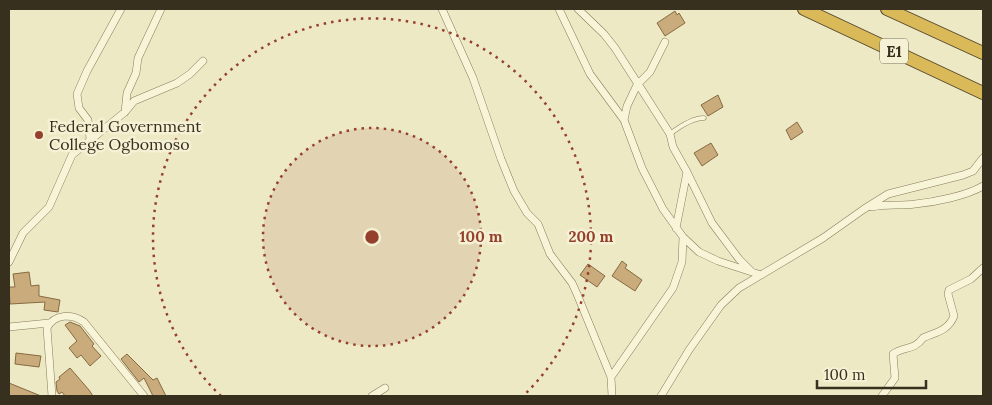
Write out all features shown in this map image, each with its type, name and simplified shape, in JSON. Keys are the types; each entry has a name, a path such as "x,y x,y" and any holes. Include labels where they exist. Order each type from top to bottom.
{"highway":[{"name":"E1","path":"804,9 983,93"},
{"name":"E1","path":"886,9 983,54"}],"street":[{"path":"90,140 88,120 79,108 77,94 120,9"},
{"path":"125,112 127,93 136,73 138,58 162,9"},
{"path":"442,9 473,78 514,191 527,213 538,224 550,254 572,283 611,376 612,396"},
{"path":"559,9 590,74 624,120 642,168 663,209 676,228 699,252 718,261 761,275"},
{"path":"578,9 604,34 615,48 670,134 673,147 712,223 753,273"},
{"path":"624,120 627,106 638,84 650,72 665,42"},
{"path":"9,262 24,233 49,207 72,155 125,112 134,101 176,83 190,74 203,61"},
{"path":"661,396 689,350 721,305 739,288 823,238 864,208 888,194 963,175 972,171 983,158"},
{"path":"676,228 687,172"},
{"path":"864,208 885,204 915,204 954,196 983,186"},
{"path":"611,376 673,288 682,262 683,237"},
{"path":"882,396 895,378 892,354 908,349 923,338 938,333 948,326 954,316 948,294 949,290 971,279 983,268"},
{"path":"52,396 47,328 49,323 55,318 70,316 78,318 92,331 144,396"},
{"path":"9,327 49,323"},
{"path":"372,396 385,388"}],"lane":[{"path":"670,134 690,122 704,118"}],"building":[{"path":"675,11 677,15 679,13 685,23 665,36 657,23"},
{"path":"718,95 723,107 708,116 701,105"},
{"path":"797,122 803,132 791,140 786,130"},
{"path":"711,143 718,155 702,166 694,153"},
{"path":"622,261 627,265 625,268 642,280 635,291 612,276"},
{"path":"588,264 605,276 597,287 580,275"},
{"path":"29,272 31,286 39,285 39,296 60,300 58,312 44,310 45,302 10,304 9,287 15,287 13,274"},
{"path":"70,322 80,326 94,344 92,346 101,356 90,366 81,355 77,358 69,348 77,341 65,325"},
{"path":"16,353 41,356 39,367 15,364"},
{"path":"127,354 153,380 157,378 166,396 153,396 144,378 139,382 121,359"},
{"path":"70,368 93,396 65,396 62,392 59,394 56,382"},
{"path":"9,383 41,396 9,396"}],"place":[{"name":"Federal Government College Ogbomoso","path":"39,135"}]}
